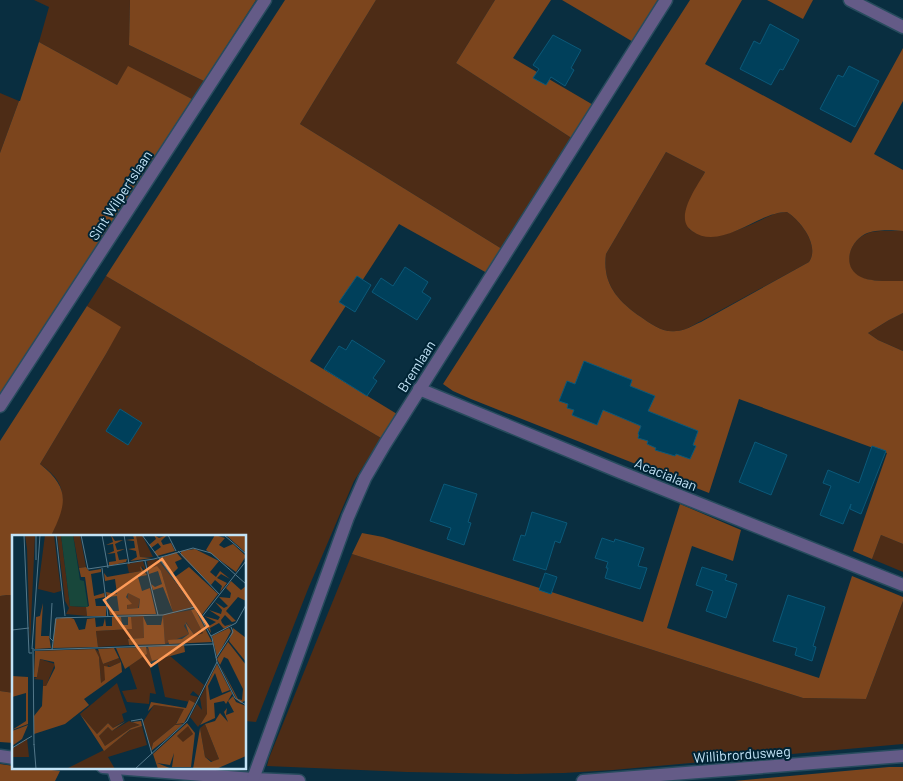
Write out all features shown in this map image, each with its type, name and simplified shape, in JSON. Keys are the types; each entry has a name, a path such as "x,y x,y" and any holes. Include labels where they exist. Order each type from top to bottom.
{"street":[{"name":"Sint Wilpertslaan","path":"0,406 264,0"},
{"name":"Bremlaan","path":"253,779 348,517 370,470 419,389 666,0"},
{"path":"850,0 903,27"},
{"name":"Acacialaan","path":"419,389 903,585"},
{"name":"Willibrordusweg","path":"583,781 903,756"},
{"path":"108,768 299,781"},
{"path":"108,768 117,781"}],"shaded area":[{"path":"34,0 130,0 129,45 204,81 192,99 128,67 117,85 39,42 49,7"},
{"path":"130,0 256,0 204,81 129,45"},
{"path":"285,0 376,0 300,124 502,249 487,273 399,224 310,361 397,414 381,438 106,276"},
{"path":"376,0 495,0 456,63 573,139 502,249 300,124"},
{"path":"495,0 551,0 513,58 595,106 573,139 456,63"},
{"path":"562,0 663,0 635,43"},
{"path":"690,0 742,0 705,64 851,143 903,48 903,101 874,154 903,170 903,231 889,230 865,234 859,238 851,249 849,262 855,273 865,279 903,281 903,313 868,333 878,340 903,351 903,544 881,535 872,559 853,551 887,453 739,399 709,493 471,399 443,384","holes":["666,152 705,172 688,202 686,211 687,225 692,231 703,236 715,237 775,214 787,212 798,221 807,234 811,242 812,256 809,262 701,322 683,330 666,331 645,320 625,305 613,291 605,265 606,254"]},
{"path":"767,0 813,0 803,19"},
{"path":"39,42 117,85 128,66 192,99 0,399 0,153 20,101"},
{"path":"0,93 19,101 0,153"},
{"path":"666,152 705,172 687,206 689,229 698,234 716,236 743,228 773,214 787,212 798,221 811,242 812,256 809,262 683,330 671,331 657,327 625,305 609,283 605,265 606,254"},
{"path":"876,231 903,231 903,281 869,280 854,273 849,261 850,254 855,242 860,237"},
{"path":"106,276 381,438 354,481 308,589 256,722 246,721 246,535 51,535 62,505 61,488 50,472 40,464 106,354 120,327 87,306"},
{"path":"87,306 121,327 40,464 57,481 63,497 60,514 51,535 12,535 12,595 0,596 0,441"},
{"path":"903,313 903,351 878,340 868,333 889,320"},
{"path":"680,504 741,530 733,561 692,546 667,628 819,678 852,576 903,597 866,699 803,698 352,554 362,533 383,537 643,622"},
{"path":"881,535 903,544 903,572 872,559"},
{"path":"352,554 803,698 866,699 903,601 903,744 564,773 407,772 267,766"},
{"path":"12,595 12,693 0,691 0,596"},
{"path":"0,691 12,693 12,743 0,742"},
{"path":"0,764 12,766 12,768 60,771 55,781 0,781"},
{"path":"903,767 903,781 734,781"}],"building":[{"path":"770,24 799,40 783,70 780,69 771,85 740,69 754,41 760,44"},
{"path":"553,35 581,50 571,68 574,70 565,86 551,77 546,85 533,78 539,69 533,65"},
{"path":"849,66 879,81 855,127 820,109 838,75 843,77"},
{"path":"405,267 428,282 422,292 431,298 417,320 372,292 381,278 393,286"},
{"path":"357,276 371,285 355,312 339,302"},
{"path":"352,340 385,361 373,378 377,381 367,396 324,369 339,346 346,350"},
{"path":"584,361 632,380 630,386 655,396 648,411 698,431 693,445 696,446 690,459 655,450 656,448 647,444 648,441 638,438 641,426 603,410 597,425 572,415 574,410 567,408 568,404 559,401 567,381 575,384"},
{"path":"120,409 142,423 128,445 106,431"},
{"path":"755,442 787,455 771,495 739,482"},
{"path":"872,446 886,451 861,514 850,509 851,504 843,524 820,515 831,486 823,483 828,470 859,483"},
{"path":"444,484 477,494 468,522 471,523 464,545 447,539 451,528 430,521"},
{"path":"532,512 567,523 560,543 555,541 546,570 513,560 521,535 525,536"},
{"path":"602,538 614,542 615,539 644,548 638,566 647,568 640,589 605,578 608,562 595,558"},
{"path":"702,567 727,575 725,580 737,584 726,618 706,611 713,591 696,585"},
{"path":"545,573 557,577 551,594 539,590"},
{"path":"788,595 825,607 813,646 816,647 812,661 795,655 797,648 773,641"}]}
